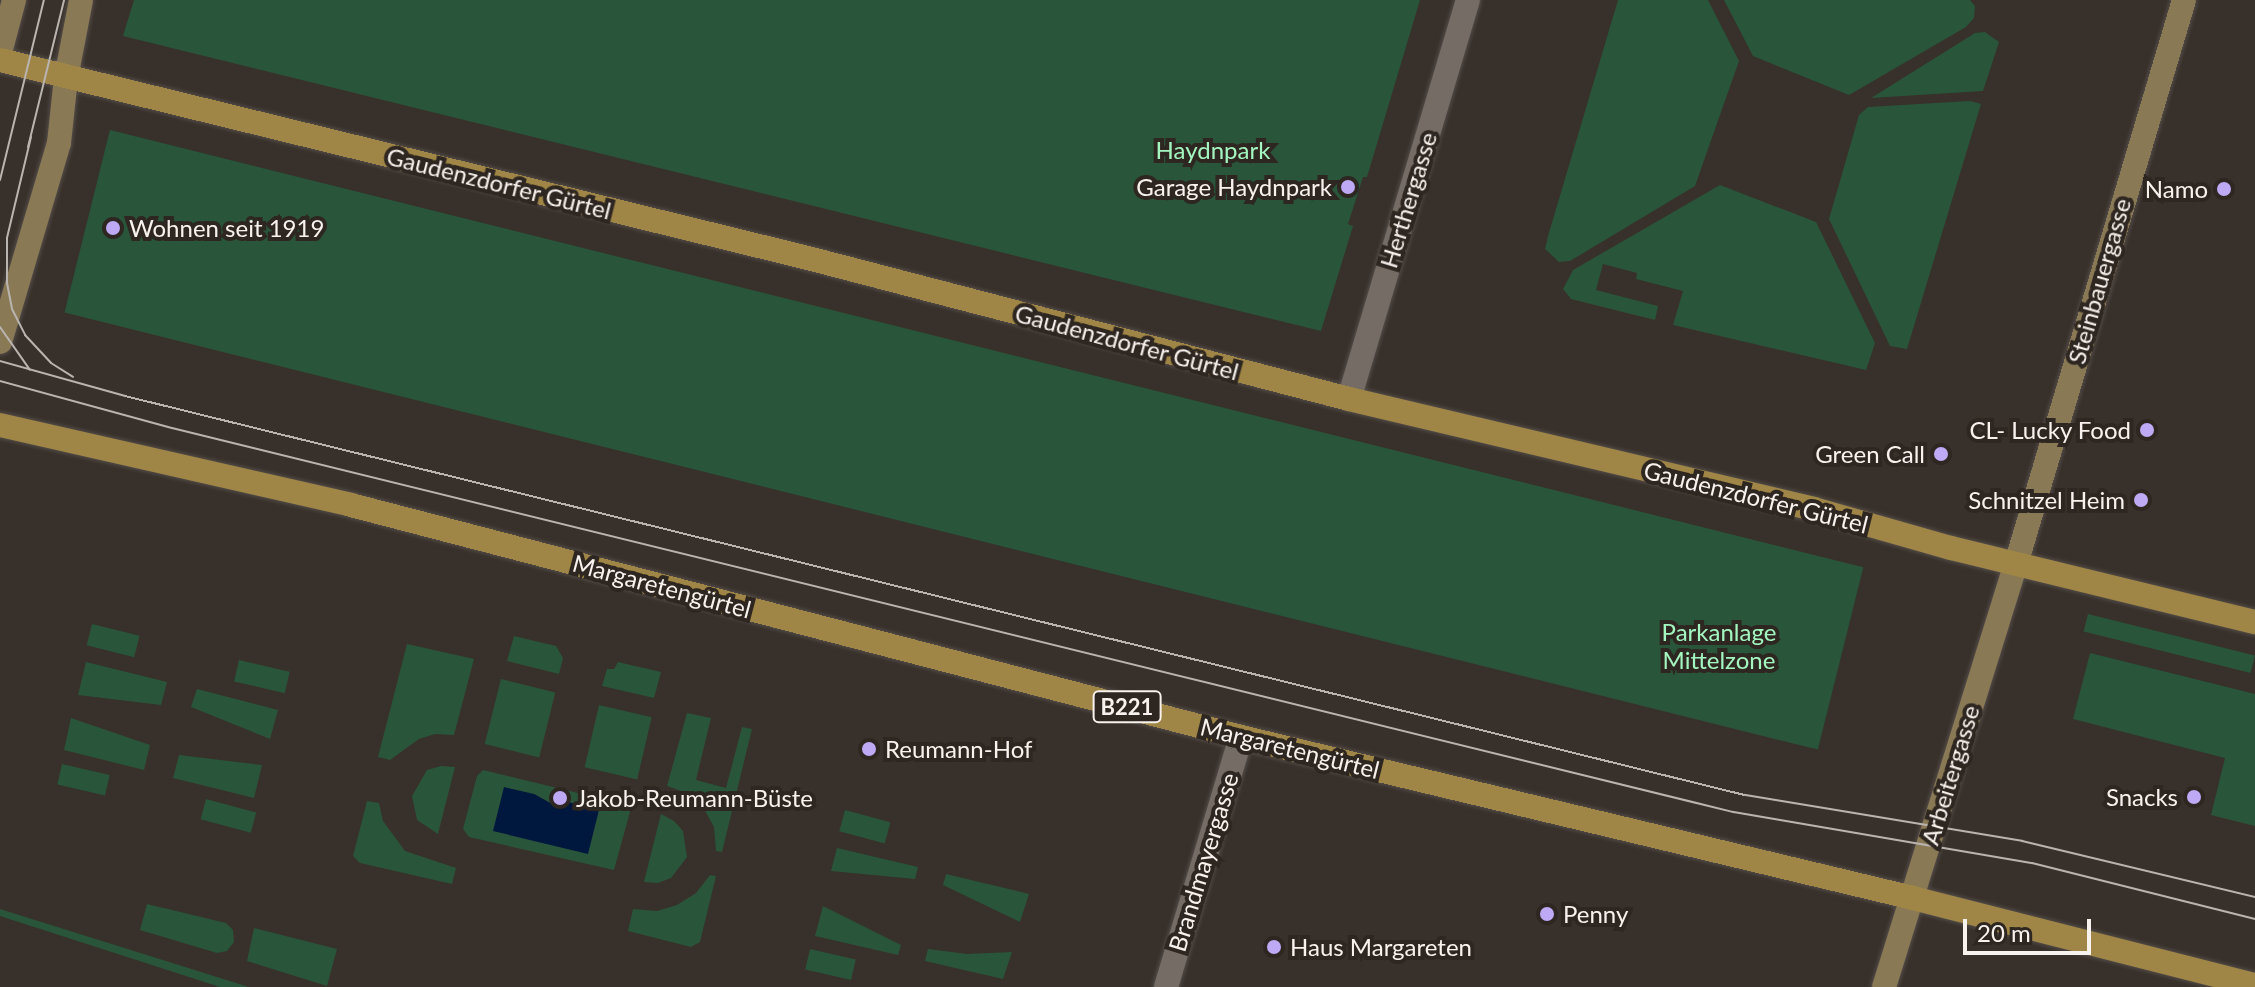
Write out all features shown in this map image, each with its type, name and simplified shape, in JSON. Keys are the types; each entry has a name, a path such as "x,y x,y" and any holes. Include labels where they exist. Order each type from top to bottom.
{"main road":[{"name":"Gaudenzdorfer Gürtel","path":"0,60 819,261 1349,399 1814,509 2016,564 2255,622"},
{"name":"Margaretengürtel","path":"0,425 351,505 1241,737 1913,898 2255,985"}],"street":[{"path":"0,53 14,0"},
{"path":"0,342 59,143 66,78 81,0"},
{"name":"Herthergasse","path":"1349,399 1468,0"},
{"name":"Steinbauergasse","path":"2016,564 2184,0"},
{"name":"Arbeitergasse","path":"1884,987 2016,564"},
{"name":"Brandmayergasse","path":"1166,987 1241,737"}],"green space":[{"name":"Haydnpark","path":"134,0 1420,0 1367,177 1363,177 1348,224 1353,226 1321,331 123,36"},
{"path":"1618,0 1708,0 1739,61 1695,186 1570,261 1559,262 1545,249"},
{"path":"1724,0 1970,0 1975,6 1974,18 1966,27 1849,95 1753,56"},
{"path":"1985,32 1999,42 1983,91 1871,98 1975,33"},
{"path":"1970,101 1981,104 1907,349 1890,346 1829,219 1859,115 1868,107"},
{"name":"Parkanlage Mittelzone","path":"110,130 1863,567 1818,750 65,312"},
{"path":"1720,185 1816,222 1875,343 1866,370 1673,325 1683,291 1636,279 1637,273 1603,264 1596,290 1658,306 1655,320 1571,299 1563,289 1573,270"},
{"path":"2088,614 2255,656 2251,673 2084,631"},
{"path":"92,624 140,636 134,657 87,645"},
{"path":"514,636 556,646 563,658 559,674 507,661"},
{"path":"407,644 474,659 454,735 435,734 419,739 390,760 378,757"},
{"path":"2090,653 2255,694 2255,826 2211,815 2225,758 2073,719"},
{"path":"239,660 290,672 285,693 234,681"},
{"path":"86,662 167,682 161,705 78,695"},
{"path":"618,662 661,672 654,698 602,686 607,669 614,669"},
{"path":"501,679 555,693 539,758 485,744"},
{"path":"197,689 278,710 270,739 191,707"},
{"path":"599,705 652,717 637,780 585,767"},
{"path":"687,713 711,718 696,780 726,788 742,727 752,729 722,852 716,851 714,827 703,807 687,793 667,786"},
{"path":"71,718 150,745 144,770 64,750"},
{"path":"179,755 262,765 254,798 173,778"},
{"path":"62,764 110,775 105,795 57,784"},
{"path":"441,766 455,767 438,834 417,820 412,796 427,770"},
{"path":"483,770 627,805 630,812 614,870 469,837 463,829 477,776","holes":["534,794 552,804 568,802 493,831"]},
{"path":"206,799 256,812 251,833 201,819"},
{"path":"367,801 379,803 383,821 405,851 456,868 452,884 360,863 353,856"},
{"path":"845,810 890,822 885,843 839,831"},
{"path":"661,814 674,821 683,831 687,857 671,878 658,883 644,882"},
{"path":"837,848 918,867 915,879 831,871"},
{"path":"946,874 1029,894 1020,922 943,885"},
{"path":"710,875 716,876 700,942 691,947 628,931 633,909 657,911 677,905 696,893"},
{"path":"147,904 226,923 233,930 234,942 227,951 217,953 140,930"},
{"path":"823,906 901,945 898,955 815,936"},
{"path":"0,909 249,987 220,987 0,916"},
{"path":"254,928 337,949 327,986 247,961"},
{"path":"810,949 856,960 851,980 805,969"},
{"path":"928,949 967,954 1012,952 1003,979 925,961"}],"water":[{"path":"504,787 534,794 552,804 568,802 599,810 588,854 493,831"}],"tram line":[{"path":"0,180 44,0"},
{"path":"28,147 64,0"},
{"path":"31,137 7,238 7,283 12,309 25,335 51,363 73,377"},
{"path":"0,327 30,370"},
{"path":"0,361 125,396 1745,795 2022,841 2255,897"},
{"path":"0,381 172,428 1733,812 2032,863 2255,919"}],"place":[{"name":"Garage Haydnpark","path":"1348,187"},
{"name":"Namo","path":"2224,189"},
{"name":"Wohnen seit 1919","path":"113,228"},
{"name":"CL- Lucky Food","path":"2147,430"},
{"name":"Green Call","path":"1941,454"},
{"name":"Schnitzel Heim","path":"2141,500"},
{"name":"Reumann-Hof","path":"869,749"},
{"name":"Snacks","path":"2194,797"},
{"name":"Jakob-Reumann-Büste","path":"560,798"},
{"name":"Penny","path":"1547,914"},
{"name":"Haus Margareten","path":"1274,947"}]}
